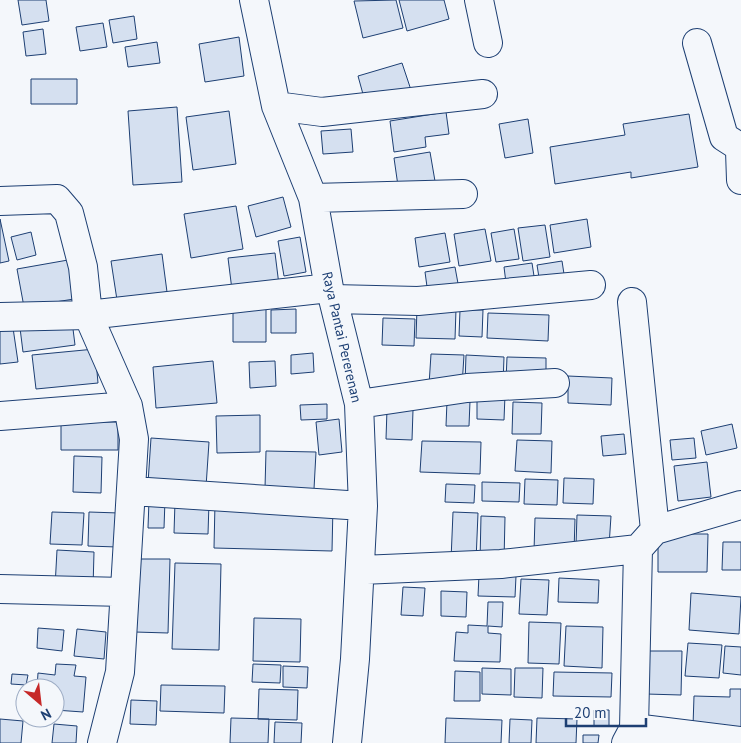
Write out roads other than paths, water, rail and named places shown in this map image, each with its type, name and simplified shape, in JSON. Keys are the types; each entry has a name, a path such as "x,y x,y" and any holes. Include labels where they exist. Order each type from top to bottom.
{"street":[{"name":"Raya Pantai Pererenan","path":"254,0 276,106 313,198 331,294 359,404 363,506 361,570 347,743"},
{"path":"480,0 488,43"},
{"path":"698,43 724,137 738,146 740,151 741,180"},
{"path":"276,106 322,112 483,94"},
{"path":"313,198 464,194"},
{"path":"0,201 57,199 69,213 83,267 88,315 128,406 134,439 120,672 102,743"},
{"path":"0,317 88,315 331,294 418,301 591,285"},
{"path":"632,302 646,540 630,736 741,741"},
{"path":"359,404 467,388 555,383"},
{"path":"0,416 128,406"},
{"path":"132,492 363,506"},
{"path":"361,570 502,564 646,540 741,505"},
{"path":"0,589 124,592"}]}
